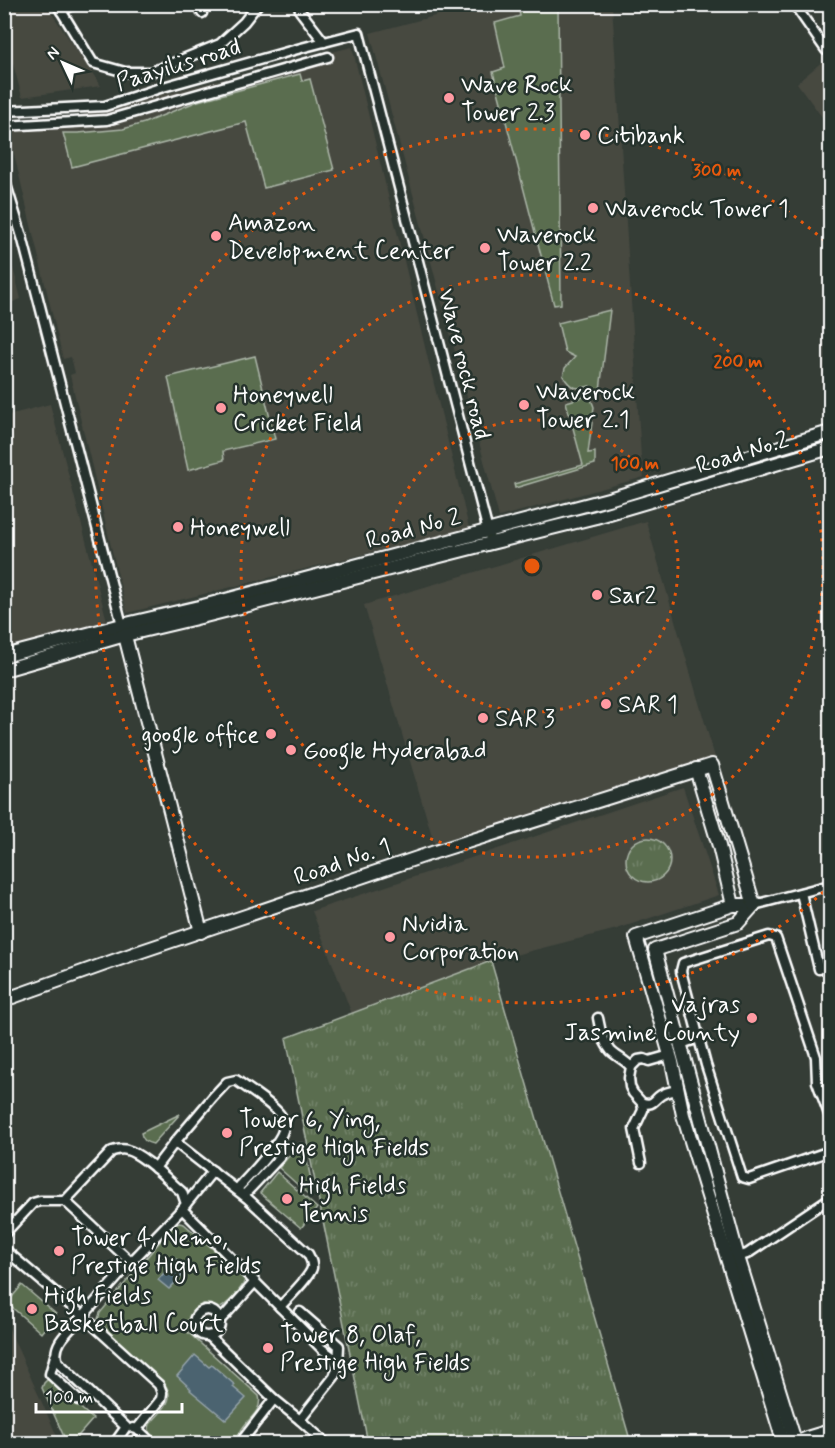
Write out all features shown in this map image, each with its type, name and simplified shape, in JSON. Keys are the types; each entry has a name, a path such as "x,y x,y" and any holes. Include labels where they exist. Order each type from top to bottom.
{"street":[{"path":"75,4 59,8 93,63 124,72 151,72 220,44 244,22 258,4"},
{"path":"299,4 300,11 324,42"},
{"path":"794,4 826,50"},
{"name":"Paayilis road","path":"4,111 105,106 163,87 359,33"},
{"name":"Wave rock road","path":"359,33 490,543"},
{"name":"Paayilis road","path":"4,126 106,120 328,57"},
{"path":"105,106 106,120"},
{"path":"4,178 26,250 201,932"},
{"name":"Road No 2","path":"4,670 199,607 612,498 831,432"},
{"name":"Road No.2","path":"596,517 831,448"},
{"name":"Road No 2","path":"4,656 123,630 205,616 596,517"},
{"name":"Road No. 1","path":"4,1000 435,852 712,765 754,904"},
{"path":"696,770 719,846 733,905"},
{"path":"792,1443 726,1256 683,1114 671,1058 636,937 733,905 754,904 831,885"},
{"path":"801,893 819,969"},
{"path":"754,904 738,923 655,950 681,1044 694,1056 742,1177 749,1179 831,1151"},
{"path":"792,1443 738,1257 694,1056 699,1038 681,971 683,963 770,936 776,938 816,1057 817,1082 831,1117"},
{"path":"598,1018 606,1043 631,1066"},
{"path":"681,1044 699,1038"},
{"path":"641,1162 634,1129 643,1110 642,1103 630,1087 631,1066 638,1060 644,1059 649,1062 694,1056"},
{"path":"155,1168 227,1082 236,1080 273,1108 281,1116 284,1125 281,1137 237,1189"},
{"path":"642,1103 652,1103 657,1101 660,1095 678,1090"},
{"path":"175,1142 237,1189 308,1254 312,1261 312,1269 280,1307"},
{"path":"64,1202 112,1151 129,1150 155,1168 182,1192 184,1207 255,1282 322,1349 333,1357 338,1366"},
{"path":"244,1195 280,1157"},
{"path":"78,1400 50,1374 58,1344 184,1207 213,1171"},
{"path":"738,1257 747,1254 831,1198"},
{"path":"4,1234 33,1203 64,1202 131,1262"},
{"path":"4,1249 159,1385 162,1392 161,1399 137,1428"},
{"path":"220,1320 210,1310 202,1311 195,1317 195,1329 201,1335 209,1336 216,1332 220,1320 255,1282"},
{"path":"300,1312 339,1346 338,1366 334,1377 300,1420"},
{"path":"209,1336 274,1399 327,1443"},
{"path":"55,1355 58,1362 126,1427 137,1428 153,1443"},
{"path":"243,1443 244,1438 274,1399"},
{"path":"114,1443 126,1427"},
{"path":"792,1443 831,1431"}],"shaded area":[{"path":"5,4 46,5 101,86 22,97 5,40"},
{"path":"477,5 612,5 644,477 499,517 370,33"},
{"path":"352,47 469,528 127,613 70,375 75,373 71,357 63,359 9,133"},
{"path":"830,55 830,128 797,83"},
{"path":"5,236 21,299 4,305"},
{"path":"50,404 107,621 5,648 5,416"},
{"path":"646,521 716,761 435,846 364,605"},
{"path":"683,787 719,895 617,929 491,961 352,1014 312,911"},
{"path":"5,1320 60,1443 5,1443"}],"green space":[{"path":"518,5 558,5 561,304 554,305 493,72 505,68 495,23 520,16"},
{"path":"300,74 302,81 310,79 334,170 264,188 246,122 72,167 63,133 123,129 198,101"},
{"path":"610,310 600,390 596,391 590,386 577,388 572,386 563,376 565,368 575,357 565,352 558,323"},
{"name":"Honeywell Cricket Field","path":"255,356 275,439 223,451 224,460 188,470 168,377"},
{"path":"587,396 594,407 588,453 595,452 595,464 515,488 514,484 583,465 566,402"},
{"path":"648,838 657,839 664,844 669,851 669,869 664,876 657,881 648,882 639,881 632,876 627,869 626,860 627,851 632,844 639,839"},
{"path":"491,961 631,1443 368,1443 286,1038"},
{"path":"180,1114 153,1144 142,1138 141,1133"},
{"path":"300,1143 303,1143 314,1193 309,1195 279,1168"},
{"name":"High Fields Tennis","path":"277,1172 317,1208 301,1228 260,1193"},
{"path":"179,1223 184,1224 243,1275 245,1280 229,1302 216,1310 202,1304 182,1327 259,1396 258,1409 242,1430 238,1443 158,1443 150,1435 149,1427 167,1403 169,1392 161,1380 100,1326 98,1319 100,1313 173,1226"},
{"name":"High Fields Basketball Court","path":"22,1285 56,1314 41,1333 7,1303"},
{"path":"48,1379 93,1419 72,1443 66,1441 42,1388"}],"water":[{"path":"176,1259 186,1269 169,1289 158,1280"},
{"path":"195,1355 209,1367 212,1365 246,1398 226,1420 177,1376"}],"place":[{"name":"Wave Rock Tower 2.3","path":"449,98"},
{"name":"Citibank","path":"585,135"},
{"name":"Waverock Tower 1","path":"593,208"},
{"name":"Amazon Development Center","path":"216,236"},
{"name":"Waverock Tower 2.2","path":"485,248"},
{"name":"Waverock Tower 2.1","path":"524,405"},
{"name":"Honeywell Cricket Field","path":"221,408"},
{"name":"Honeywell","path":"178,527"},
{"name":"Sar2","path":"597,595"},
{"name":"SAR 1","path":"606,704"},
{"name":"SAR 3","path":"483,718"},
{"name":"google office","path":"271,734"},
{"name":"Google Hyderabad","path":"291,750"},
{"name":"Nvidia Corporation","path":"390,937"},
{"name":"Vajras Jasmine County","path":"752,1018"},
{"name":"Tower 6, Ying, Prestige High Fields","path":"227,1133"},
{"name":"High Fields Tennis","path":"287,1199"},
{"name":"Tower 4, Nemo, Prestige High Fields","path":"59,1251"},
{"name":"High Fields Basketball Court","path":"32,1309"},
{"name":"Tower 8, Olaf, Prestige High Fields","path":"268,1348"}]}
